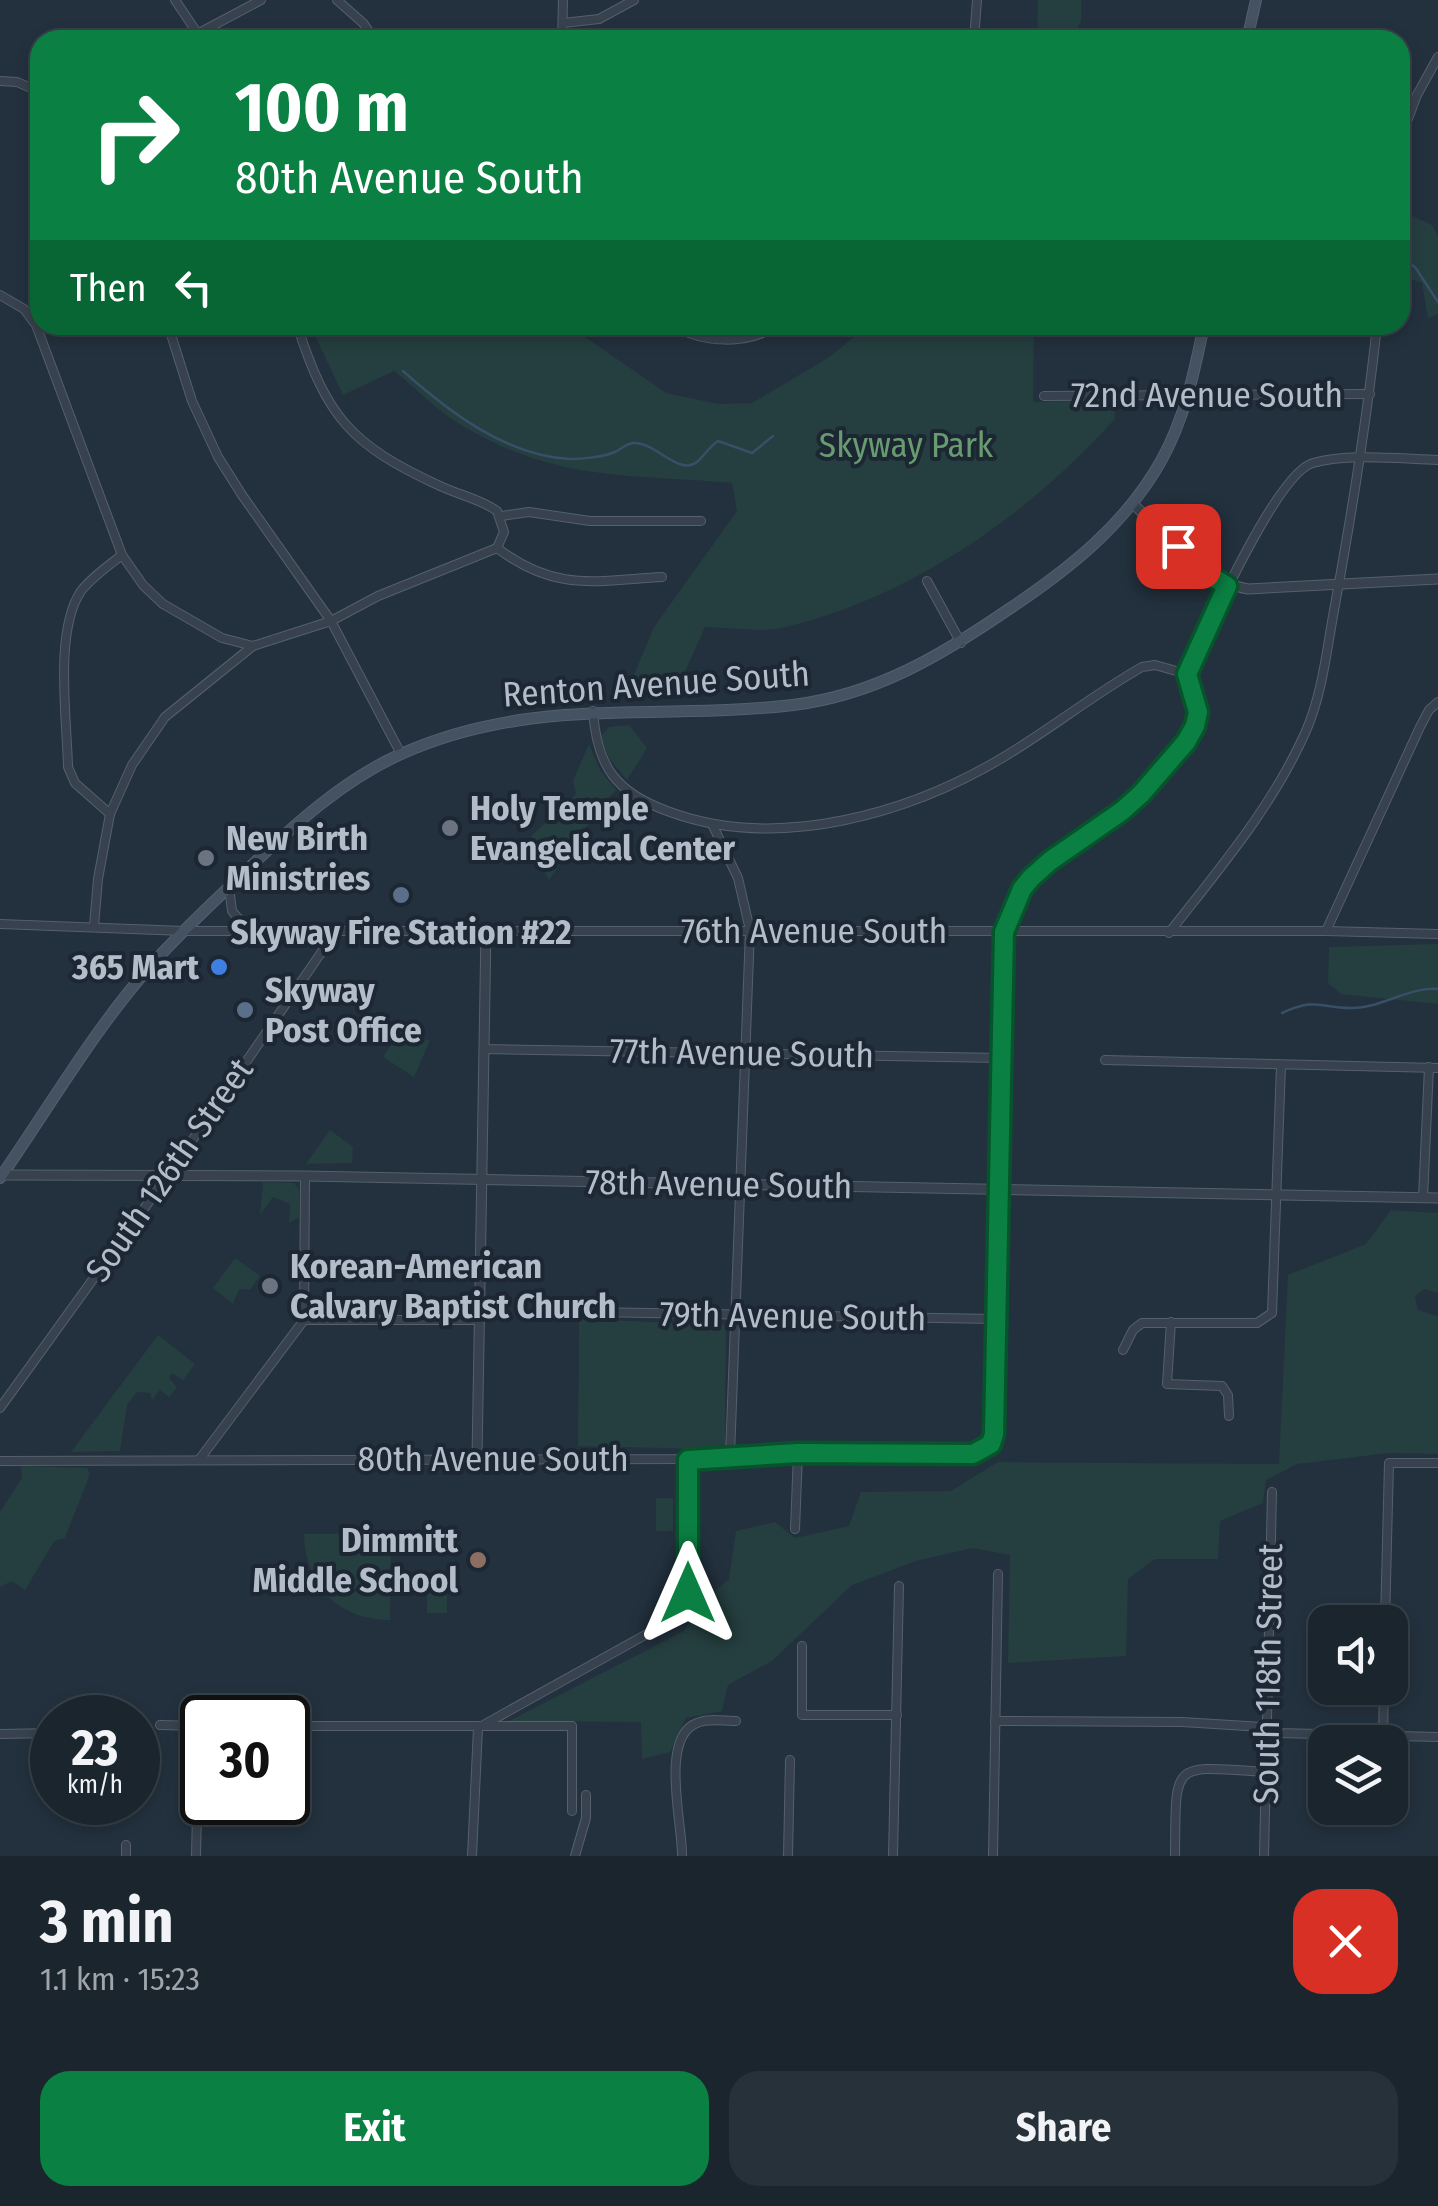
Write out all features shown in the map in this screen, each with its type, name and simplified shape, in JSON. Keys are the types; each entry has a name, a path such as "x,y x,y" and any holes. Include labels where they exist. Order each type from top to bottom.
{"main road":[{"path":"1249,30 1256,0"},
{"name":"Renton Avenue South","path":"1,1176 126,996 184,931 321,804 400,754 466,729 536,716 766,708 818,701 888,680 960,642 1068,569 1133,504 1178,427 1190,394 1202,335"}],"street":[{"path":"175,0 196,30"},
{"path":"212,30 261,0"},
{"path":"337,0 368,30"},
{"path":"563,0 563,30"},
{"path":"563,24 599,19 634,0"},
{"path":"975,30 977,0"},
{"path":"1410,114 1438,57"},
{"path":"0,81 30,88"},
{"path":"0,294 30,317"},
{"path":"40,335 122,556 163,604 222,638 253,646"},
{"path":"171,335 192,402 218,457 331,621 400,754"},
{"path":"94,926 110,814 132,765 165,717 253,646 331,621 378,596 497,548 504,532 501,516 490,506 440,486 360,440 325,400 300,335"},
{"path":"696,335 724,340 756,335"},
{"path":"1168,932 1238,844 1295,754 1317,701 1360,459 1376,335"},
{"name":"72nd Avenue South","path":"1044,396 1370,394"},
{"path":"996,1319 1004,932 1022,889 1050,861 1141,794 1186,742 1198,712 1187,674 1227,586 1287,485 1303,468 1314,462 1360,459 1438,460"},
{"path":"1133,504 1208,574 1227,586 1248,589 1438,578"},
{"path":"501,516 529,512 590,522 701,522"},
{"path":"497,548 524,568 559,579 583,582 662,577"},
{"path":"110,814 74,783 68,767 66,645 72,610 80,594 122,556"},
{"path":"927,582 960,642"},
{"path":"593,712 599,756 624,786 656,807 713,826 792,826 869,813 933,792 1005,756 1142,667 1155,664 1187,674"},
{"path":"1326,931 1420,728 1438,702"},
{"path":"713,826 738,878 750,930 730,1455"},
{"path":"229,887 232,911 249,931"},
{"name":"76th Avenue South","path":"0,924 184,931 1438,934"},
{"path":"477,1459 486,930"},
{"name":"South 126th Street","path":"0,1408 169,1174 336,931"},
{"name":"77th Avenue South","path":"484,1049 1001,1058"},
{"path":"1106,1060 1433,1068 1423,1198"},
{"path":"1122,1350 1138,1324 1257,1323 1268,1318 1274,1308 1281,1065"},
{"name":"78th Avenue South","path":"1,1176 304,1176 1438,1198"},
{"path":"199,1460 304,1320 304,1176"},
{"name":"79th Avenue South","path":"590,1312 996,1319"},
{"name":"80th Avenue South","path":"0,1461 688,1460 798,1453 973,1454 984,1451 994,1434 996,1319"},
{"path":"304,1320 480,1320"},
{"path":"1170,1322 1167,1384 1222,1386 1228,1395 1229,1416"},
{"path":"795,1529 798,1453"},
{"path":"478,1728 682,1615 688,1593 688,1460"},
{"path":"1385,1605 1389,1463 1438,1463"},
{"name":"South 118th Street","path":"1264,1856 1272,1492"},
{"path":"993,1856 998,1574"},
{"path":"893,1856 899,1586"},
{"path":"802,1646 802,1715 897,1716"},
{"path":"682,1856 678,1748 688,1728 701,1721 736,1721"},
{"path":"995,1721 1182,1722 1308,1735"},
{"path":"160,1725 180,1725"},
{"path":"310,1726 572,1726 572,1811"},
{"path":"472,1856 478,1728"},
{"path":"0,1734 30,1733"},
{"path":"1408,1736 1438,1737"},
{"path":"788,1856 790,1760"},
{"path":"1175,1856 1176,1794 1182,1776 1198,1768 1267,1772"},
{"path":"575,1856 586,1818 586,1795"},
{"path":"196,1856 197,1825"},
{"path":"126,1846 126,1856"}],"green space":[{"path":"1038,0 1081,0 1077,30 1037,30"},
{"path":"1410,215 1432,225 1438,236 1438,314 1428,318 1422,283 1410,279"},
{"name":"Skyway Park","path":"315,335 582,335 666,393 719,404 752,403 828,358 857,335 1034,335 1033,402 1114,400 1115,419 1081,455 1005,520 921,574 830,614 782,628 705,627 675,694 626,694 654,627 737,511 732,483 593,472 528,457 452,419 394,371 343,395"},
{"path":"629,725 647,748 627,780 608,757 601,736 609,727"},
{"path":"589,744 600,770 616,790 549,880 527,840 576,794 573,781"},
{"path":"1438,944 1438,1004 1341,994 1328,983 1329,947"},
{"path":"401,1029 414,1038 430,1040 414,1077 383,1057"},
{"path":"330,1130 353,1147 352,1163 306,1164"},
{"path":"263,1182 294,1183 299,1190 299,1217 289,1223 290,1204 273,1197 260,1215"},
{"path":"1391,1210 1438,1213 1438,1293 1425,1289 1415,1296 1418,1310 1438,1316 1438,1454 1389,1453 1297,1464 1266,1480 1263,1503 1220,1521 1218,1559 1155,1559 1128,1579 1126,1656 1008,1663 1010,1555 972,1548 916,1561 852,1585 772,1661 728,1685 722,1711 686,1718 670,1752 642,1759 641,1722 509,1721 684,1631 702,1601 729,1579 736,1531 775,1522 795,1538 849,1526 861,1492 951,1491 998,1462 1279,1464 1288,1275 1366,1244"},
{"path":"235,1258 260,1276 250,1290 239,1289 233,1304 213,1288"},
{"path":"579,1319 726,1325 725,1445 707,1449 578,1446"},
{"path":"158,1335 195,1364 183,1380 172,1373 169,1378 177,1387 169,1397 160,1390 152,1400 150,1393 137,1392 127,1405 120,1451 71,1452"},
{"path":"21,1466 87,1468 90,1474 65,1538 54,1541 25,1590 12,1581 0,1587 0,1512 22,1478"},
{"path":"656,1498 673,1498 673,1531 656,1531"},
{"path":"304,1534 385,1534 391,1541 390,1620 355,1614 328,1596 311,1569"},
{"path":"427,1579 447,1579 447,1613 427,1613"}],"waterway":[{"path":"1410,264 1438,302"},
{"path":"403,371 479,429 523,450 546,456 593,457 635,443 690,465 718,441 752,453 773,436"},
{"path":"1282,1013 1311,1004 1363,1007 1416,991 1438,989"}],"place":[{"name":"Holy Temple Evangelical Center","path":"450,828"},
{"name":"New Birth Ministries","path":"206,858"},
{"name":"Skyway Fire Station #22","path":"401,895"},
{"name":"365 Mart","path":"219,967"},
{"name":"Skyway Post Office","path":"245,1010"},
{"name":"Korean-American Calvary Baptist Church","path":"270,1286"},
{"name":"Dimmitt Middle School","path":"478,1560"}],"route":[{"path":"688,1593 688,1460 798,1453 973,1454 991,1444 1004,932 1022,889 1031,878 1141,794 1195,726 1198,712 1187,674 1227,586 1178,546"}]}
